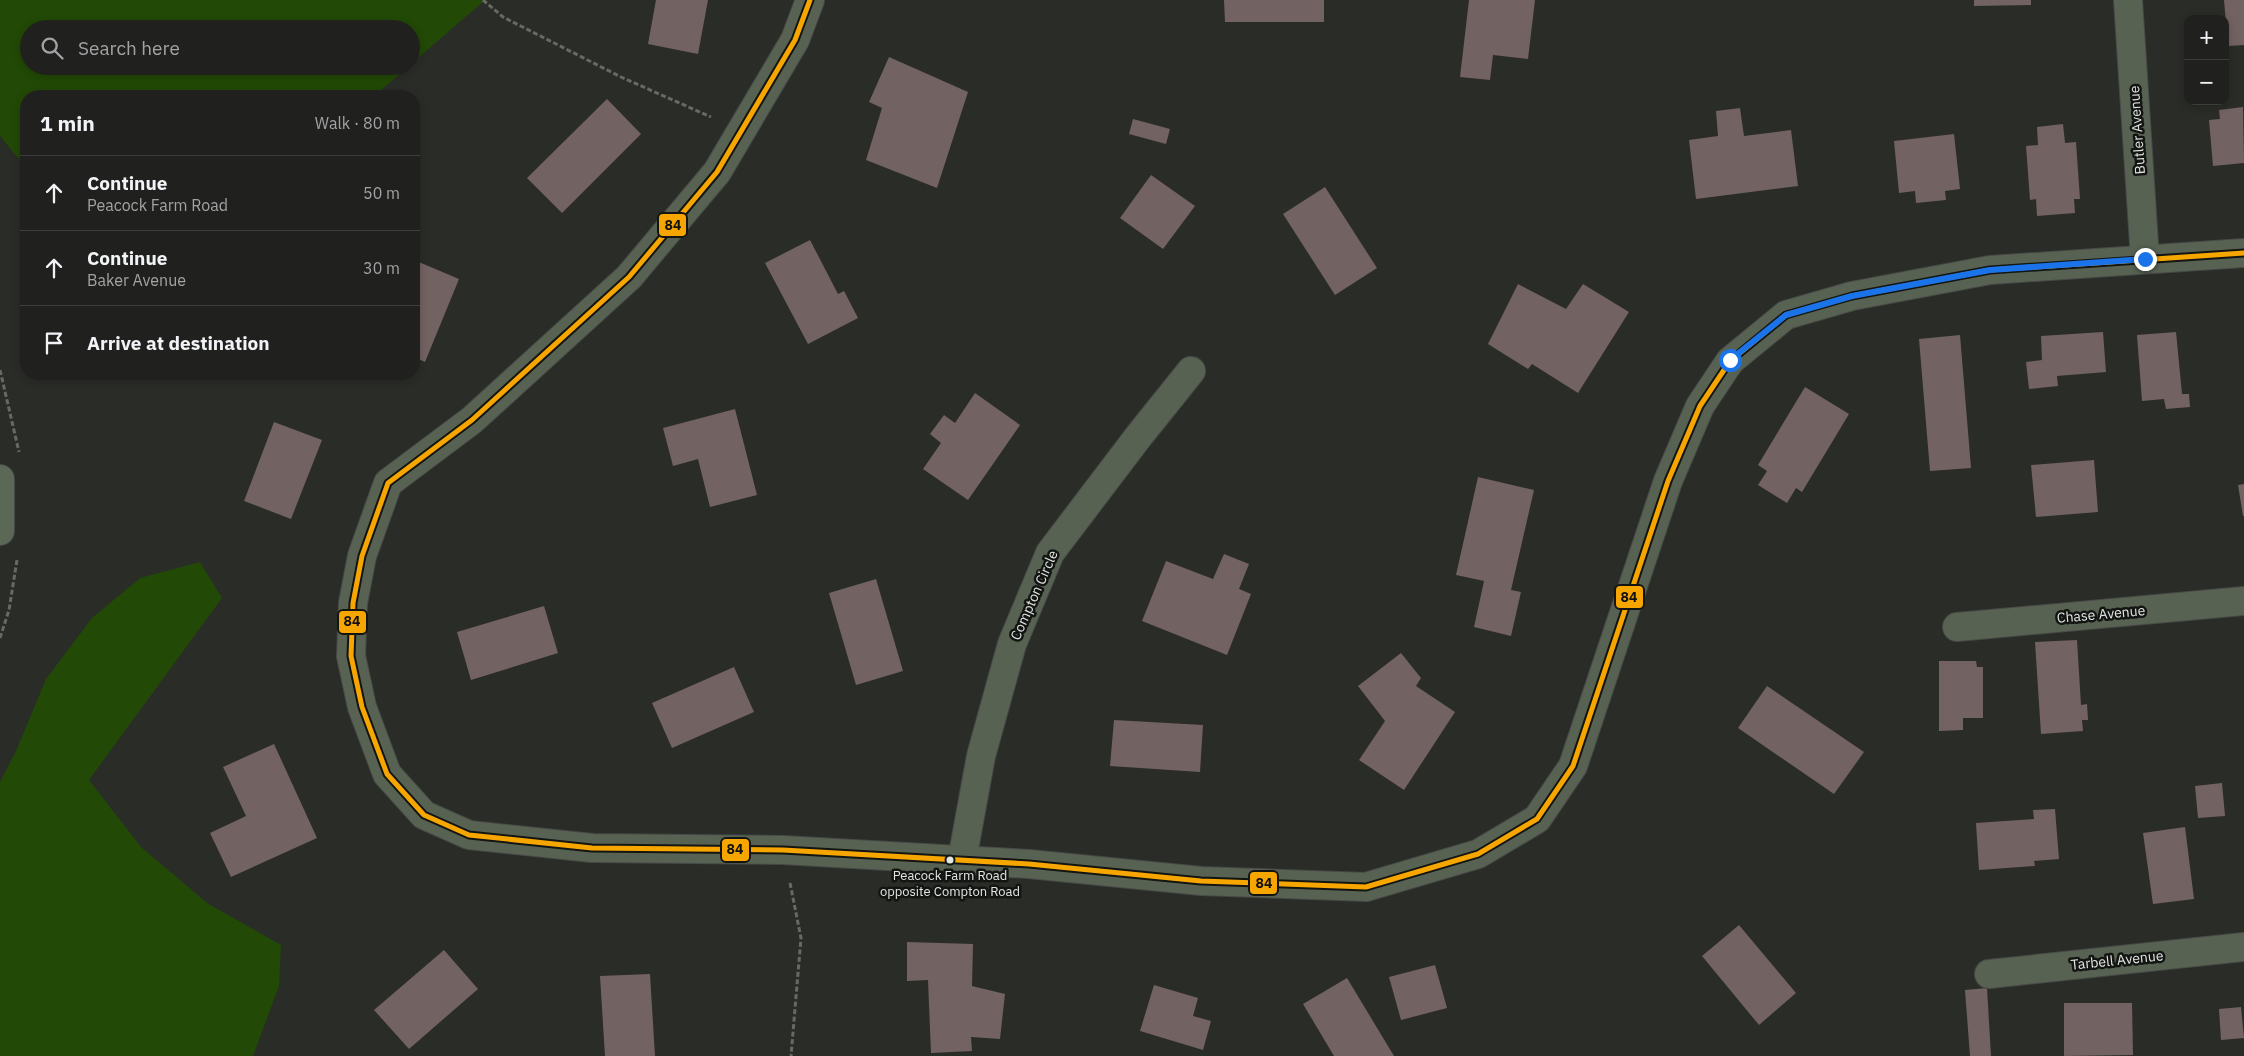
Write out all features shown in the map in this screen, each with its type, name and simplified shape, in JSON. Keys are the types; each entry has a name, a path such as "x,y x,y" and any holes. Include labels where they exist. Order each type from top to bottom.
{"highway":[{"path":"0,479 0,531"}],"street":[{"path":"810,0 795,40 717,172 629,277 472,420 388,484 362,556 353,603 351,656 362,707 388,774 424,815 469,835 592,848 783,850 1029,864 1201,881 1366,887 1478,854 1536,818 1573,766 1668,481 1700,406 1730,360 1786,315 1852,296 1990,270 2244,252"},
{"name":"Butler Avenue","path":"2128,0 2145,259"},
{"name":"Compton Circle","path":"962,860 981,756 1012,644 1050,553 1138,436 1191,372"},
{"name":"Chase Avenue","path":"1957,627 2244,601"},
{"name":"Tarbell Avenue","path":"1990,974 2244,947"}],"path":[{"path":"483,0 503,17 621,77 741,130"},
{"path":"783,850 801,938 791,1056"}],"green space":[{"path":"0,0 485,0 420,56 420,20 20,20 20,75 398,75 381,90 20,90 20,161 0,136"},
{"path":"200,562 222,598 89,780 141,847 207,903 281,945 279,986 253,1056 0,1056 0,782 16,751 46,679 92,618 140,578"}],"building":[{"path":"656,0 708,0 698,54 648,44"},
{"path":"1224,0 1324,0 1324,22 1225,22"},
{"path":"1469,0 1535,0 1528,59 1493,55 1490,80 1460,77"},
{"path":"1974,0 2031,0 2031,5 1974,6"},
{"path":"2224,0 2244,0 2244,45 2229,46 2229,15 2225,15"},
{"path":"889,57 968,92 937,188 866,160 882,108 869,102"},
{"path":"607,99 641,134 562,213 527,178"},
{"path":"2243,107 2244,163 2213,166 2209,120 2220,119 2219,110"},
{"path":"1740,108 1744,136 1791,130 1798,186 1696,199 1689,140 1718,136 1716,111"},
{"path":"1133,119 1170,129 1166,144 1129,134"},
{"path":"2063,124 2065,143 2076,142 2080,199 2074,199 2075,213 2037,216 2036,199 2030,200 2026,146 2038,145 2037,127"},
{"path":"1954,134 1960,189 1945,191 1946,200 1916,203 1915,191 1899,193 1894,141"},
{"path":"1151,175 1195,206 1163,249 1120,218"},
{"path":"1325,187 1377,268 1335,295 1283,214"},
{"path":"810,240 838,294 844,291 858,318 808,344 765,263"},
{"path":"420,263 459,279 425,362 420,360"},
{"path":"1518,284 1566,309 1583,284 1629,312 1578,393 1532,364 1528,369 1488,344"},
{"path":"2103,332 2106,372 2057,376 2058,386 2029,389 2026,362 2042,360 2041,336"},
{"path":"2176,332 2182,394 2189,394 2190,407 2166,409 2164,399 2142,401 2137,335"},
{"path":"1960,335 1971,468 1930,471 1919,339"},
{"path":"1805,387 1849,414 1802,492 1796,488 1787,503 1758,485 1767,471 1758,465"},
{"path":"975,393 1020,425 968,500 923,469 941,443 930,434 944,415 955,423"},
{"path":"735,409 757,495 710,507 698,459 673,466 663,428"},
{"path":"274,422 322,440 291,519 244,501"},
{"path":"2094,460 2098,512 2036,517 2031,465"},
{"path":"1478,477 1534,490 1511,590 1521,592 1511,636 1474,627 1484,581 1456,575"},
{"path":"2244,484 2244,516 2243,516 2238,485"},
{"path":"1224,554 1249,564 1239,589 1251,594 1227,655 1142,621 1166,561 1213,579"},
{"path":"876,579 903,671 856,685 829,593"},
{"path":"544,606 558,653 471,680 457,632"},
{"path":"2077,640 2081,705 2087,704 2088,720 2082,720 2083,731 2041,734 2035,642"},
{"path":"1401,653 1421,678 1416,686 1455,712 1404,790 1359,760 1385,721 1358,686"},
{"path":"1939,661 1976,661 1977,667 1983,667 1983,718 1963,718 1963,730 1939,731"},
{"path":"734,667 754,712 672,748 652,703"},
{"path":"1767,686 1864,752 1834,794 1738,728"},
{"path":"1114,720 1203,725 1200,772 1110,766"},
{"path":"274,744 317,838 231,877 210,833 246,816 223,767"},
{"path":"2222,783 2225,816 2198,818 2195,786"},
{"path":"2055,809 2059,859 2034,861 2035,866 1979,870 1976,823 2034,819 2033,810"},
{"path":"2185,827 2194,899 2153,904 2143,833"},
{"path":"1739,925 1796,993 1759,1025 1702,956"},
{"path":"907,942 973,944 972,986 1005,994 1000,1039 971,1037 972,1051 931,1053 928,980 907,981"},
{"path":"444,950 478,989 409,1049 374,1010"},
{"path":"1435,965 1447,1008 1401,1020 1389,977"},
{"path":"650,974 655,1056 605,1056 600,976"},
{"path":"1347,978 1394,1056 1334,1056 1303,1004"},
{"path":"1154,985 1198,998 1193,1016 1211,1021 1203,1050 1140,1031"},
{"path":"1987,988 1991,1056 1970,1056 1965,990"},
{"path":"2064,1003 2132,1003 2133,1055 2064,1056"},
{"path":"2241,1007 2244,1038 2221,1040 2219,1009"}],"transit line":[{"name":"84","path":"810,0 795,40 717,172 629,277 472,420 388,483 362,556 353,603 351,656 362,707 387,774 424,815 469,835 592,848 783,850 1029,864 1201,881 1366,887 1478,854 1537,819 1573,766 1668,481 1700,406 1730,361 1786,315 1852,296 1990,270 2244,253"}],"place":[{"name":"Peacock Farm Road opposite Compton Road","path":"950,860"}],"route":[{"path":"1730,360 1786,315 1852,296 1990,270 2145,259"}]}
